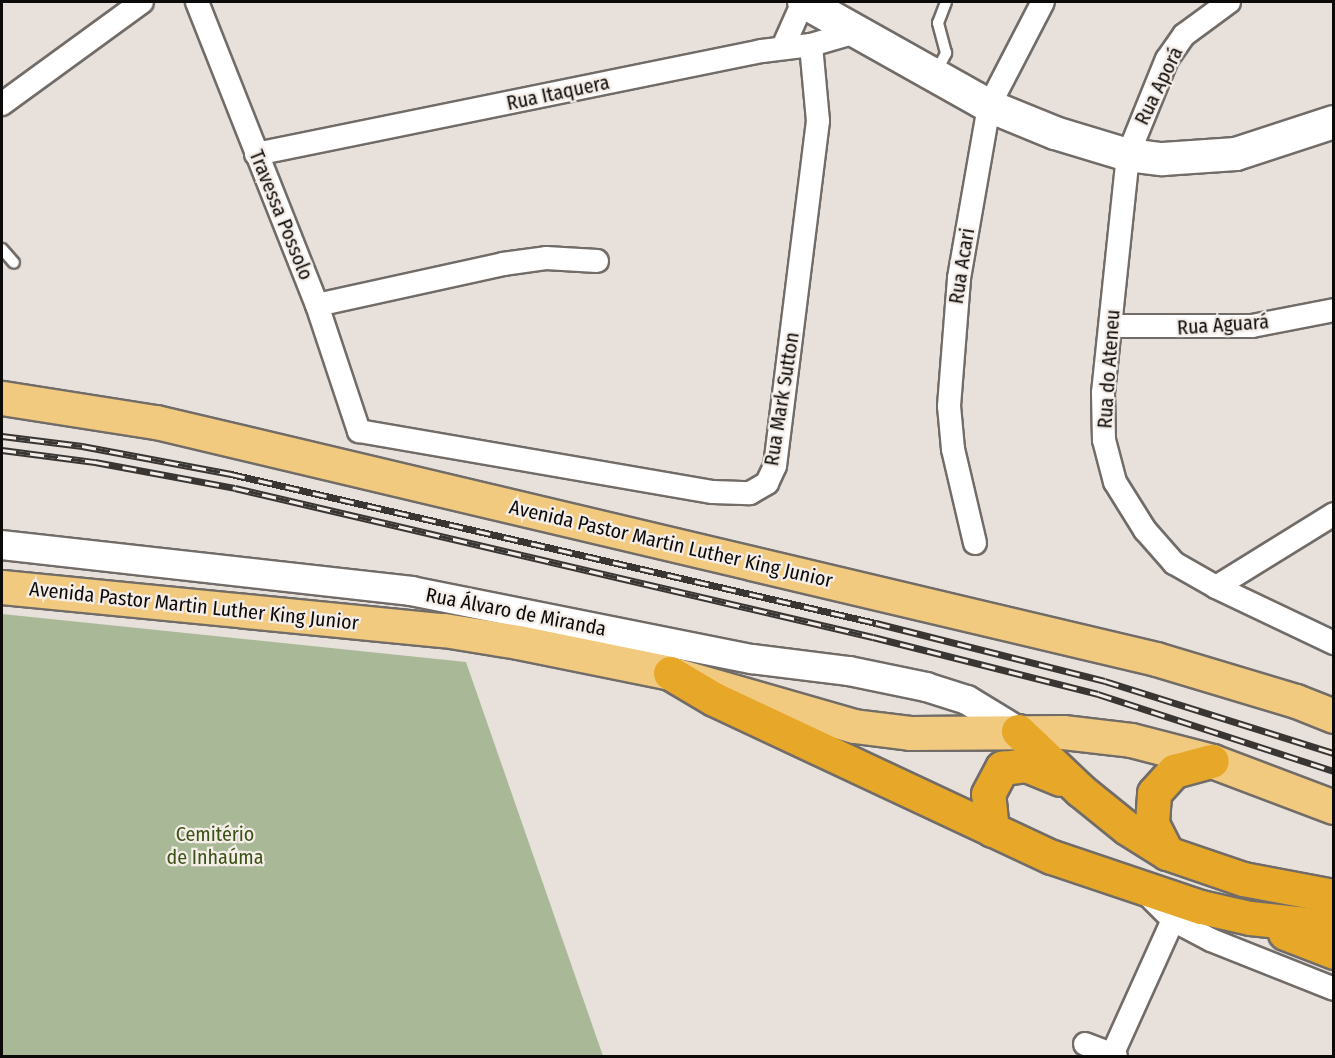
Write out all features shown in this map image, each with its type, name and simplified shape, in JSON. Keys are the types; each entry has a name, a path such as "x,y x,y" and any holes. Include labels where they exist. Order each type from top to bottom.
{"highway":[{"path":"670,673 714,699 1052,857 1142,890 1250,918 1334,952"},
{"path":"1018,731 1080,790 1127,828 1167,853 1243,879 1334,896"},
{"path":"1167,853 1152,823 1154,793 1174,771 1212,761"},
{"path":"992,830 988,794 1002,768 1013,764 1037,768 1080,790"},
{"path":"1250,918 1334,927"}],"main road":[{"path":"803,2 859,31 990,106 1095,147 1128,155 1163,159 1236,154 1334,122"},
{"name":"Avenida Pastor Martin Luther King Junior","path":"2,398 156,422 1144,656 1296,701 1334,716"},
{"name":"Avenida Pastor Martin Luther King Junior","path":"2,587 444,630 670,673 854,726 910,733 1018,731 1131,740 1212,761 1334,807"}],"street":[{"path":"2,104 142,2"},
{"name":"Travessa Possolo","path":"197,2 317,305 359,431"},
{"path":"783,47 803,2"},
{"name":"Rua Acari","path":"975,543 953,449 949,406 958,278 990,106 1043,2"},
{"name":"Rua Aporá","path":"1128,155 1167,59 1184,35 1229,2"},
{"name":"Rua Itaquera","path":"256,154 783,47 811,45 859,31"},
{"name":"Rua Mark Sutton","path":"359,431 713,492 750,493 767,483 775,466 780,438 818,121 811,45"},
{"name":"Rua do Ateneu","path":"1128,155 1112,326 1103,393 1103,428 1115,482 1145,530 1174,563 1216,588 1334,643"},
{"path":"317,305 503,264 546,258 597,261"},
{"name":"Rua Aguará","path":"1112,326 1252,326 1334,310"},
{"path":"1216,588 1334,514"},
{"name":"Rua Álvaro de Miranda","path":"2,545 411,591 752,659 849,671 926,687 967,700 1018,731"},
{"path":"1142,890 1173,920 1211,940 1334,989"},
{"path":"1085,1044 1114,1056 1173,920"}],"lane":[{"path":"935,75 946,53 938,23 946,2"},
{"path":"2,249 14,263"}],"green space":[{"name":"Cemitério de Inhaúma","path":"2,614 466,662 603,1056 2,1056"}],"railway":[{"path":"2,436 82,446 231,474 876,623 1105,681 1334,753"},
{"path":"2,450 95,462 235,488 873,637 1098,694 1334,771"}]}
